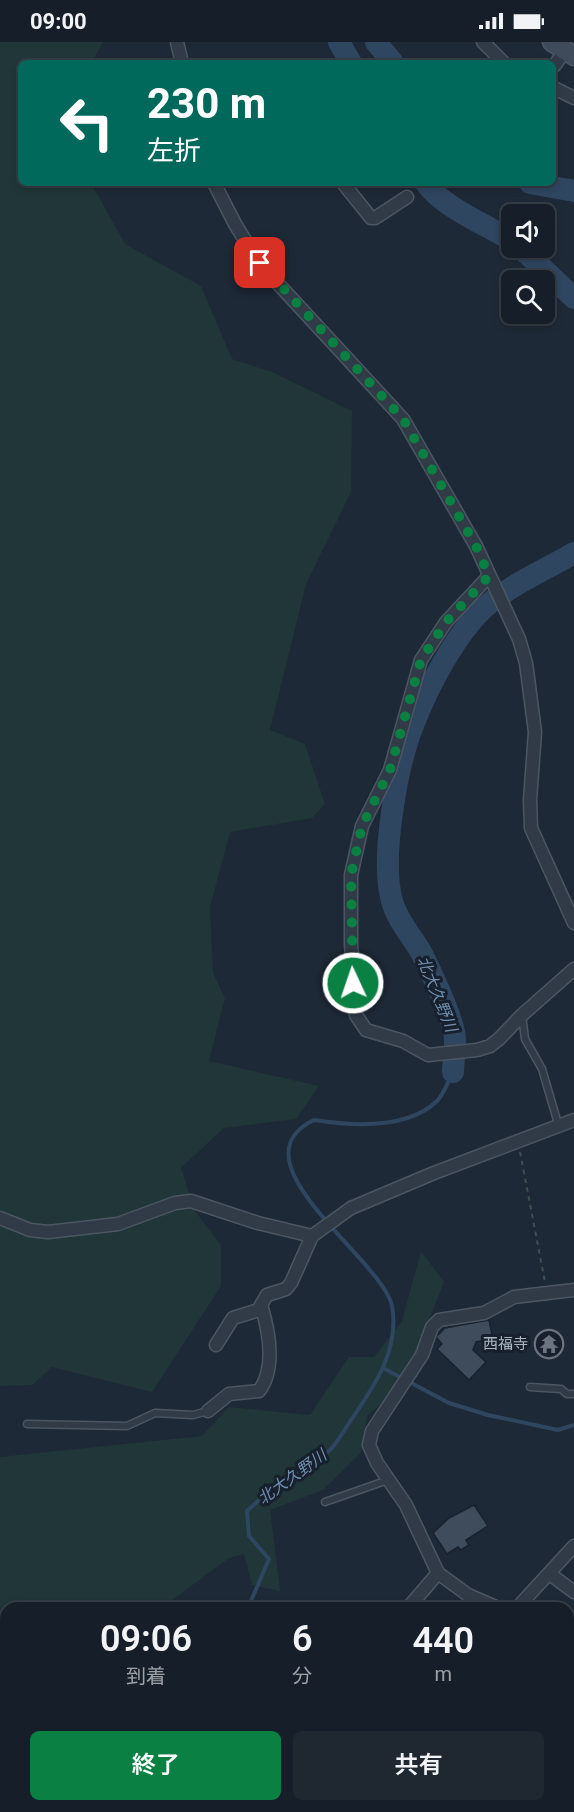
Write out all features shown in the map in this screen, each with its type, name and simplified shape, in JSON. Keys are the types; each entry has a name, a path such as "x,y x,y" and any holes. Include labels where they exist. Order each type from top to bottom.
{"street":[{"path":"177,42 181,60"},
{"path":"483,42 501,60"},
{"path":"556,63 564,50"},
{"path":"556,89 574,98"},
{"path":"220,186 260,263 403,419 476,546 526,663 535,732 530,800 531,828 574,923"},
{"path":"345,186 371,218 375,218 407,197"},
{"path":"490,579 446,622 421,660 396,752 362,826 351,875 354,1002 360,1025 366,1030 403,1041 428,1055 477,1050 490,1046 500,1039 522,1015 574,969"},
{"path":"208,1411 229,1394 259,1391 269,1377 267,1349 270,1336 261,1305 267,1295 286,1289 291,1283 317,1233 351,1208 423,1177 574,1120"},
{"path":"0,1218 30,1230 48,1232 118,1224 175,1203 191,1201 317,1233"},
{"path":"484,1602 468,1595 438,1573 406,1505 377,1462 369,1445 372,1431 422,1355 432,1327 439,1320 484,1313 514,1297 574,1290"},
{"path":"216,1345 233,1318 262,1309"},
{"path":"523,1602 574,1546"},
{"path":"413,1602 438,1573"},
{"path":"550,1574 574,1592"}],"lane":[{"path":"522,1015 525,1039 542,1069 559,1127"},
{"path":"530,1387 561,1389 567,1394 574,1394"},
{"path":"27,1424 127,1426 155,1413 193,1415 208,1411"},
{"path":"325,1502 389,1480"}],"path":[{"path":"518,1141 547,1293"}],"green space":[{"path":"0,42 103,42 94,60 18,60 18,186 93,186 125,244 201,286 232,359 272,372 352,411 351,492 306,584 270,730 305,744 325,804 312,818 230,832 210,907 213,973 225,998 209,1061 319,1086 296,1119 224,1128 181,1168 195,1211 221,1245 221,1286 152,1392 52,1367 32,1385 0,1386"},
{"path":"421,1251 444,1282 418,1348 390,1396 367,1416 361,1453 323,1490 270,1510 280,1591 252,1585 244,1554 229,1558 171,1602 0,1602 0,1457 202,1436 229,1407 310,1415 349,1357 374,1357 402,1321"}],"building":[{"path":"489,1320 493,1339 476,1342 473,1350 486,1362 469,1380 437,1349 442,1344 436,1337 445,1328"},
{"path":"474,1505 488,1526 466,1540 469,1545 461,1550 458,1547 447,1554 433,1533 449,1518"}],"waterway":[{"name":"北大久野川","path":"339,42 349,60"},
{"path":"376,42 391,60"},
{"name":"北大久野川","path":"429,186 442,200 501,234"},
{"path":"546,186 574,191"},
{"name":"北大久野川","path":"532,258 574,298"},
{"name":"北大久野川","path":"453,1072 455,1041 452,1023 421,952 397,915 392,901 388,861 396,786 408,741 427,693 444,661 464,631 485,607 505,592 574,553"},
{"name":"北大久野川","path":"251,1602 269,1559 249,1536 247,1511 256,1502 318,1460 334,1446 375,1382 388,1354 392,1338 392,1306 383,1286 318,1211 299,1185 289,1160 293,1138 314,1120 345,1124 378,1124 410,1117 437,1101 453,1072"},
{"path":"383,1368 449,1403 488,1415 558,1430 574,1425"}],"place":[{"name":"西福寺","path":"549,1344"}],"route":[{"path":"260,263 390,402 403,419 476,546 489,576 446,622 421,660 390,770 362,826 351,875 353,983"}]}
